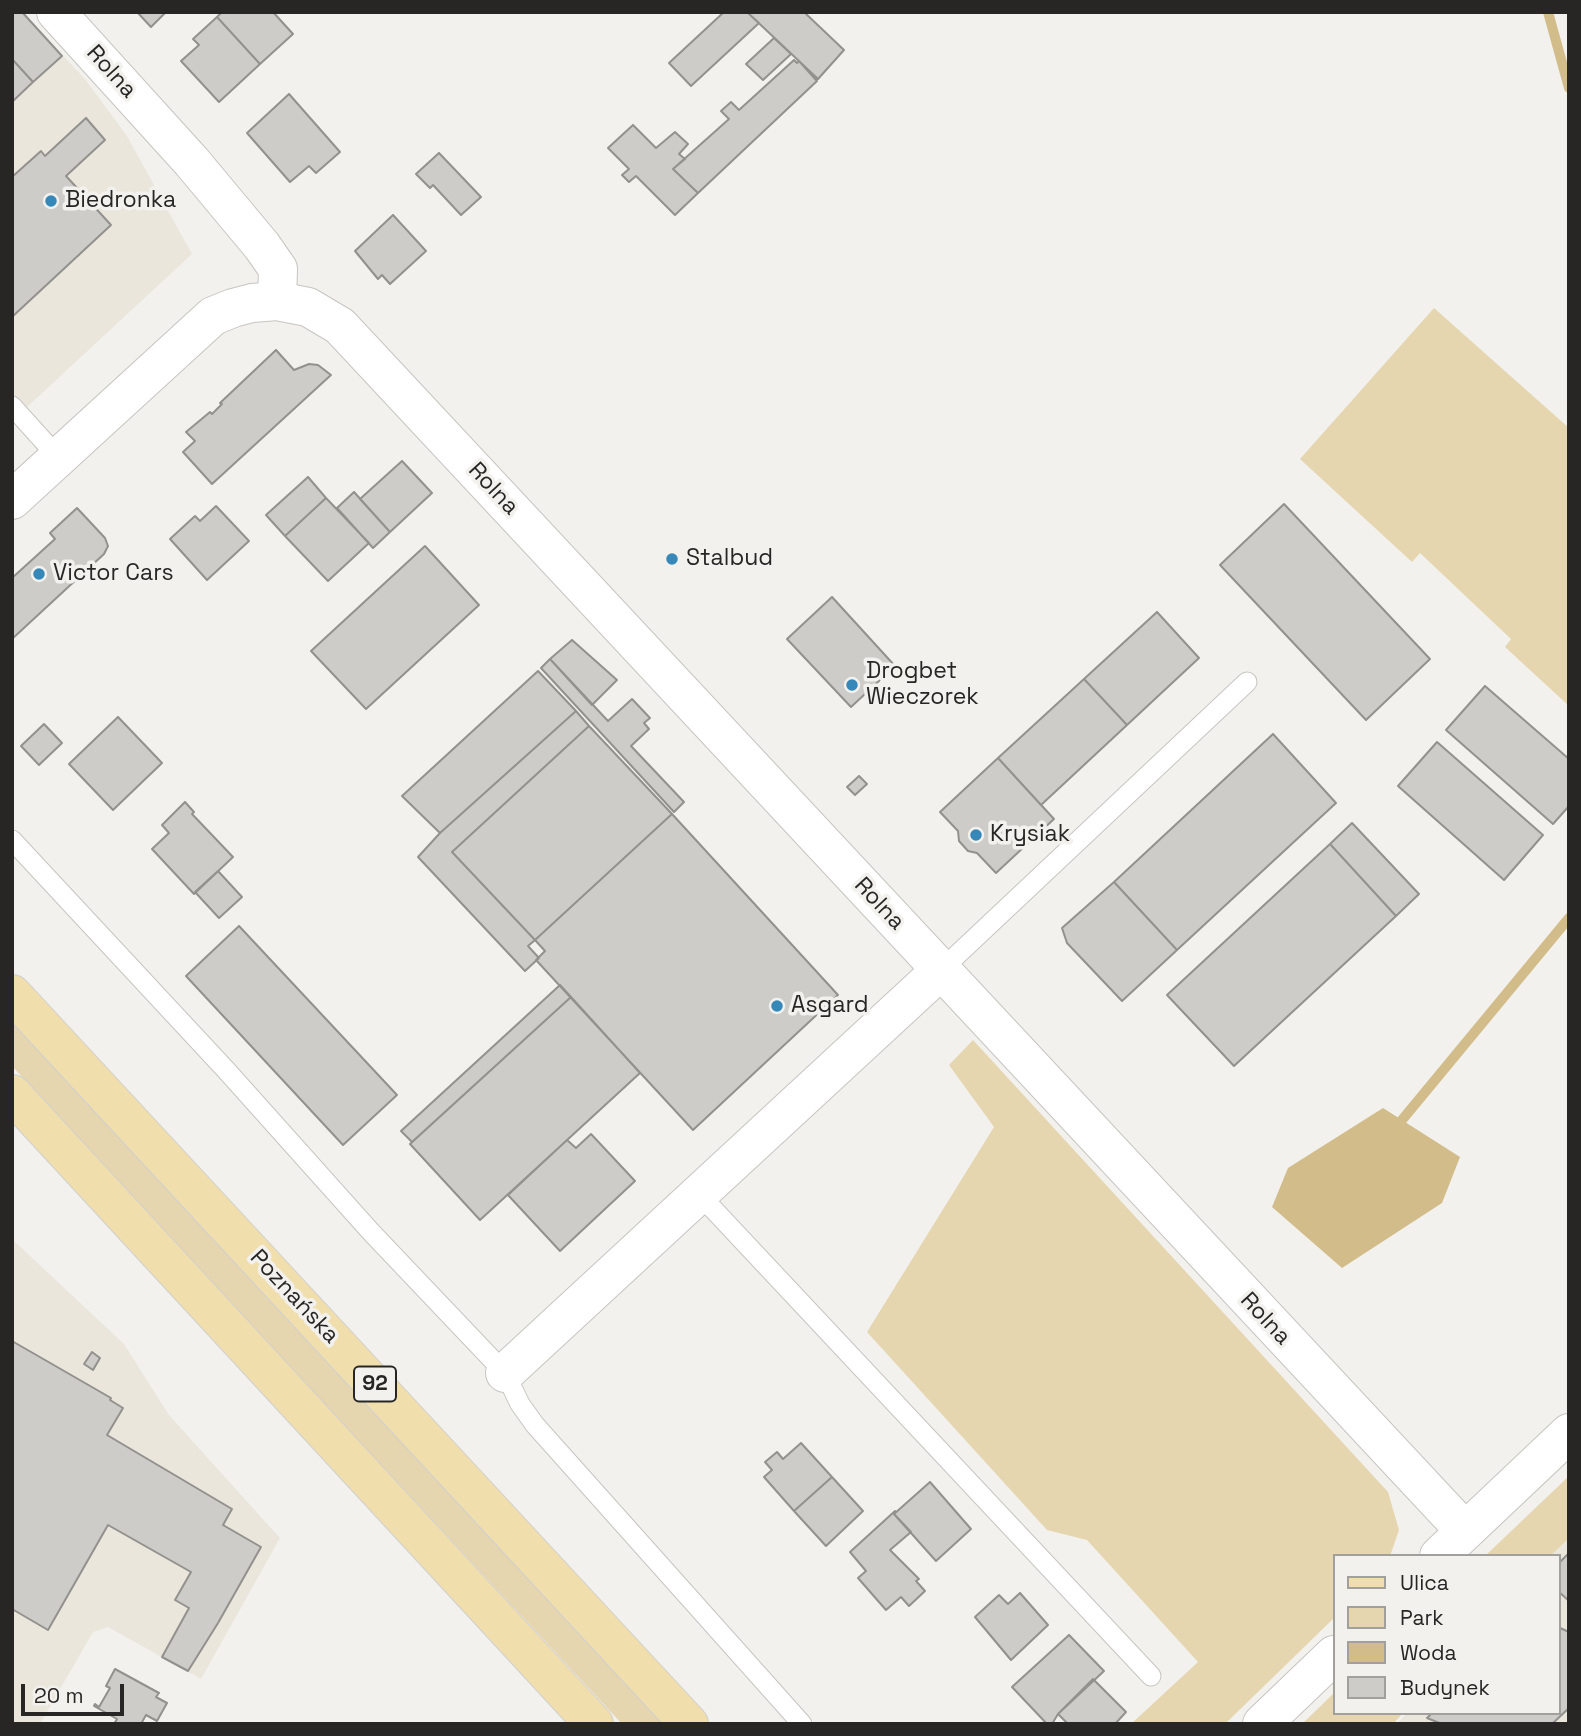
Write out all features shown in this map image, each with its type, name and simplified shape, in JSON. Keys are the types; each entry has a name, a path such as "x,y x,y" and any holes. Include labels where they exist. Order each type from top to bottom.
{"main road":[{"name":"Poznańska","path":"12,994 689,1724"},
{"path":"12,1094 594,1724"}],"street":[{"name":"Rolna","path":"56,12 192,162 262,246 278,269 277,301"},
{"name":"Rolna","path":"12,500 213,317 243,305 277,301 308,307 340,326 941,970 1452,1544"},
{"path":"505,1373 941,970"},
{"path":"1452,1544 1569,1433"},
{"path":"1262,1724 1332,1657"}],"lane":[{"path":"12,406 58,457"},
{"path":"941,970 1247,682"},
{"path":"12,840 226,1070 371,1232 505,1373 520,1404 535,1425 802,1724"},
{"path":"699,1194 1151,1676"}],"shaded area":[{"path":"12,12 22,12 85,79 127,136 192,254 12,421"},
{"path":"12,1239 124,1344 169,1415 280,1538 201,1679 108,1627 93,1632 40,1724 12,1724"},
{"path":"1569,1523 1569,1724 1397,1724 1405,1715 1560,1715 1560,1554 1538,1554"}],"green space":[{"path":"1434,308 1569,428 1569,706 1505,647 1511,639 1420,553 1412,562 1300,459"},
{"path":"12,1021 663,1724 622,1724 252,1326 12,1066"},
{"path":"973,1040 1388,1492 1399,1530 1391,1554 1332,1554 1332,1620 1225,1724 1131,1724 1198,1662 1087,1540 1047,1530 867,1332 994,1127 949,1065"},
{"path":"1569,1476 1569,1538 1552,1554 1487,1554"},
{"path":"1332,1695 1332,1715 1401,1715 1393,1724 1302,1724"}],"water":[{"path":"1383,1108 1460,1157 1442,1203 1342,1268 1272,1207 1288,1168"}],"building":[{"path":"12,12 22,12 62,56 33,82 12,59"},
{"path":"137,12 166,12 151,27"},
{"path":"222,12 273,12 293,34 260,64 217,17"},
{"path":"724,12 747,12 759,23 691,86 669,63"},
{"path":"747,12 804,12 844,50 818,79"},
{"path":"217,17 260,64 219,102 181,61 199,45 193,39"},
{"path":"774,38 791,54 763,80 746,64"},
{"path":"12,59 33,82 12,102"},
{"path":"794,60 797,63 799,61 817,81 698,193 673,169 729,119 721,111 731,102 739,110"},
{"path":"289,94 340,152 316,173 309,166 290,182 247,133"},
{"name":"Biedronka","path":"86,118 105,140 66,176 111,225 12,317 12,177 41,151 45,156"},
{"path":"633,125 656,148 675,132 688,144 679,154 685,159 673,169 698,193 675,215 636,176 629,182 622,175 629,169 608,148"},
{"path":"439,153 481,197 461,215 433,185 430,188 416,174"},
{"path":"393,215 426,251 390,284 382,275 378,279 355,251"},
{"path":"276,350 294,370 309,364 318,365 331,375 212,484 183,452 195,441 186,432 210,412 212,414 222,404 220,403"},
{"path":"402,461 432,493 390,532 360,499"},
{"path":"308,477 326,498 285,536 266,515"},
{"path":"354,492 390,532 373,548 337,508"},
{"path":"326,498 369,543 328,581 285,536"},
{"path":"1284,504 1430,659 1366,720 1220,565"},
{"path":"216,506 249,541 207,580 170,539 195,516 200,521"},
{"path":"77,508 105,538 108,546 104,554 12,639 12,578 55,539 50,533"},
{"path":"425,546 479,605 366,709 311,651"},
{"path":"832,597 895,666 851,707 787,639"},
{"path":"1157,612 1199,658 1127,725 1084,679"},
{"path":"572,640 617,680 592,705 550,659"},
{"path":"550,659 608,721 632,699 650,718 644,723 649,729 631,746 684,802 674,812 541,668"},
{"path":"538,671 576,711 440,833 402,796"},
{"path":"1084,679 1127,725 1041,805 998,758"},
{"path":"1485,686 1569,759 1569,806 1553,824 1446,730"},
{"path":"576,711 589,726 452,852 535,940 528,946 539,958 525,971 418,857 440,833"},
{"path":"118,717 162,763 113,810 69,764"},
{"path":"44,724 62,743 39,765 21,746"},
{"path":"589,726 672,814 535,940 452,852"},
{"path":"1273,734 1336,803 1177,950 1114,882"},
{"path":"1437,742 1543,835 1504,880 1398,786"},
{"path":"998,758 1054,819 996,873 977,853 968,851 959,841 958,831 940,812"},
{"path":"859,776 867,784 855,795 847,787"},
{"path":"185,802 194,812 192,814 233,857 194,894 152,849 169,833 162,825"},
{"path":"672,814 838,995 693,1130 536,960 545,951 535,940"},
{"path":"1352,823 1419,894 1396,916 1330,844"},
{"path":"1330,844 1396,916 1234,1066 1167,995"},
{"path":"218,871 242,897 219,918 195,892"},
{"path":"1114,882 1177,950 1122,1001 1067,943 1062,928"},
{"path":"239,926 397,1095 343,1145 186,976"},
{"path":"560,985 571,997 412,1142 401,1131"},
{"path":"571,997 640,1073 480,1220 410,1144"},
{"path":"591,1134 635,1181 560,1251 508,1195 567,1140 576,1148"},
{"path":"12,1341 111,1398 110,1400 123,1408 107,1435 232,1509 223,1525 261,1547 188,1671 162,1657 189,1608 175,1600 191,1572 108,1525 48,1630 12,1609"},
{"path":"92,1352 100,1358 93,1370 84,1364"},
{"path":"801,1443 832,1477 794,1511 764,1477 772,1470 765,1462 777,1452 783,1459"},
{"path":"832,1477 863,1511 826,1546 794,1511"},
{"path":"930,1482 971,1529 936,1561 894,1514"},
{"path":"895,1511 894,1514 911,1532 890,1550 919,1579 916,1581 925,1591 909,1606 901,1597 886,1610 858,1578 866,1571 850,1552"},
{"path":"1569,1553 1569,1601 1560,1593 1560,1562"},
{"path":"1020,1593 1048,1625 1011,1660 975,1617 999,1595 1008,1604"},
{"path":"1560,1628 1569,1632 1569,1708 1552,1724 1442,1724 1427,1718 1430,1715 1560,1715"},
{"path":"1069,1635 1104,1671 1058,1714 1052,1724 1047,1724 1012,1687"},
{"path":"115,1669 159,1693 156,1697 167,1703 157,1721 146,1715 141,1724 114,1724 117,1719 94,1706 95,1704 99,1707 110,1688 106,1686"},
{"path":"1093,1679 1126,1712 1115,1724 1068,1724 1058,1714"}],"waterway":[{"path":"1548,12 1569,88"},
{"path":"1402,1120 1569,918"}],"place":[{"name":"Biedronka","path":"51,201"},
{"name":"Stalbud","path":"672,559"},
{"name":"Victor Cars","path":"39,574"},
{"name":"Drogbet Wieczorek","path":"852,685"},
{"name":"Krysiak","path":"976,835"},
{"name":"Asgard","path":"777,1006"}]}
